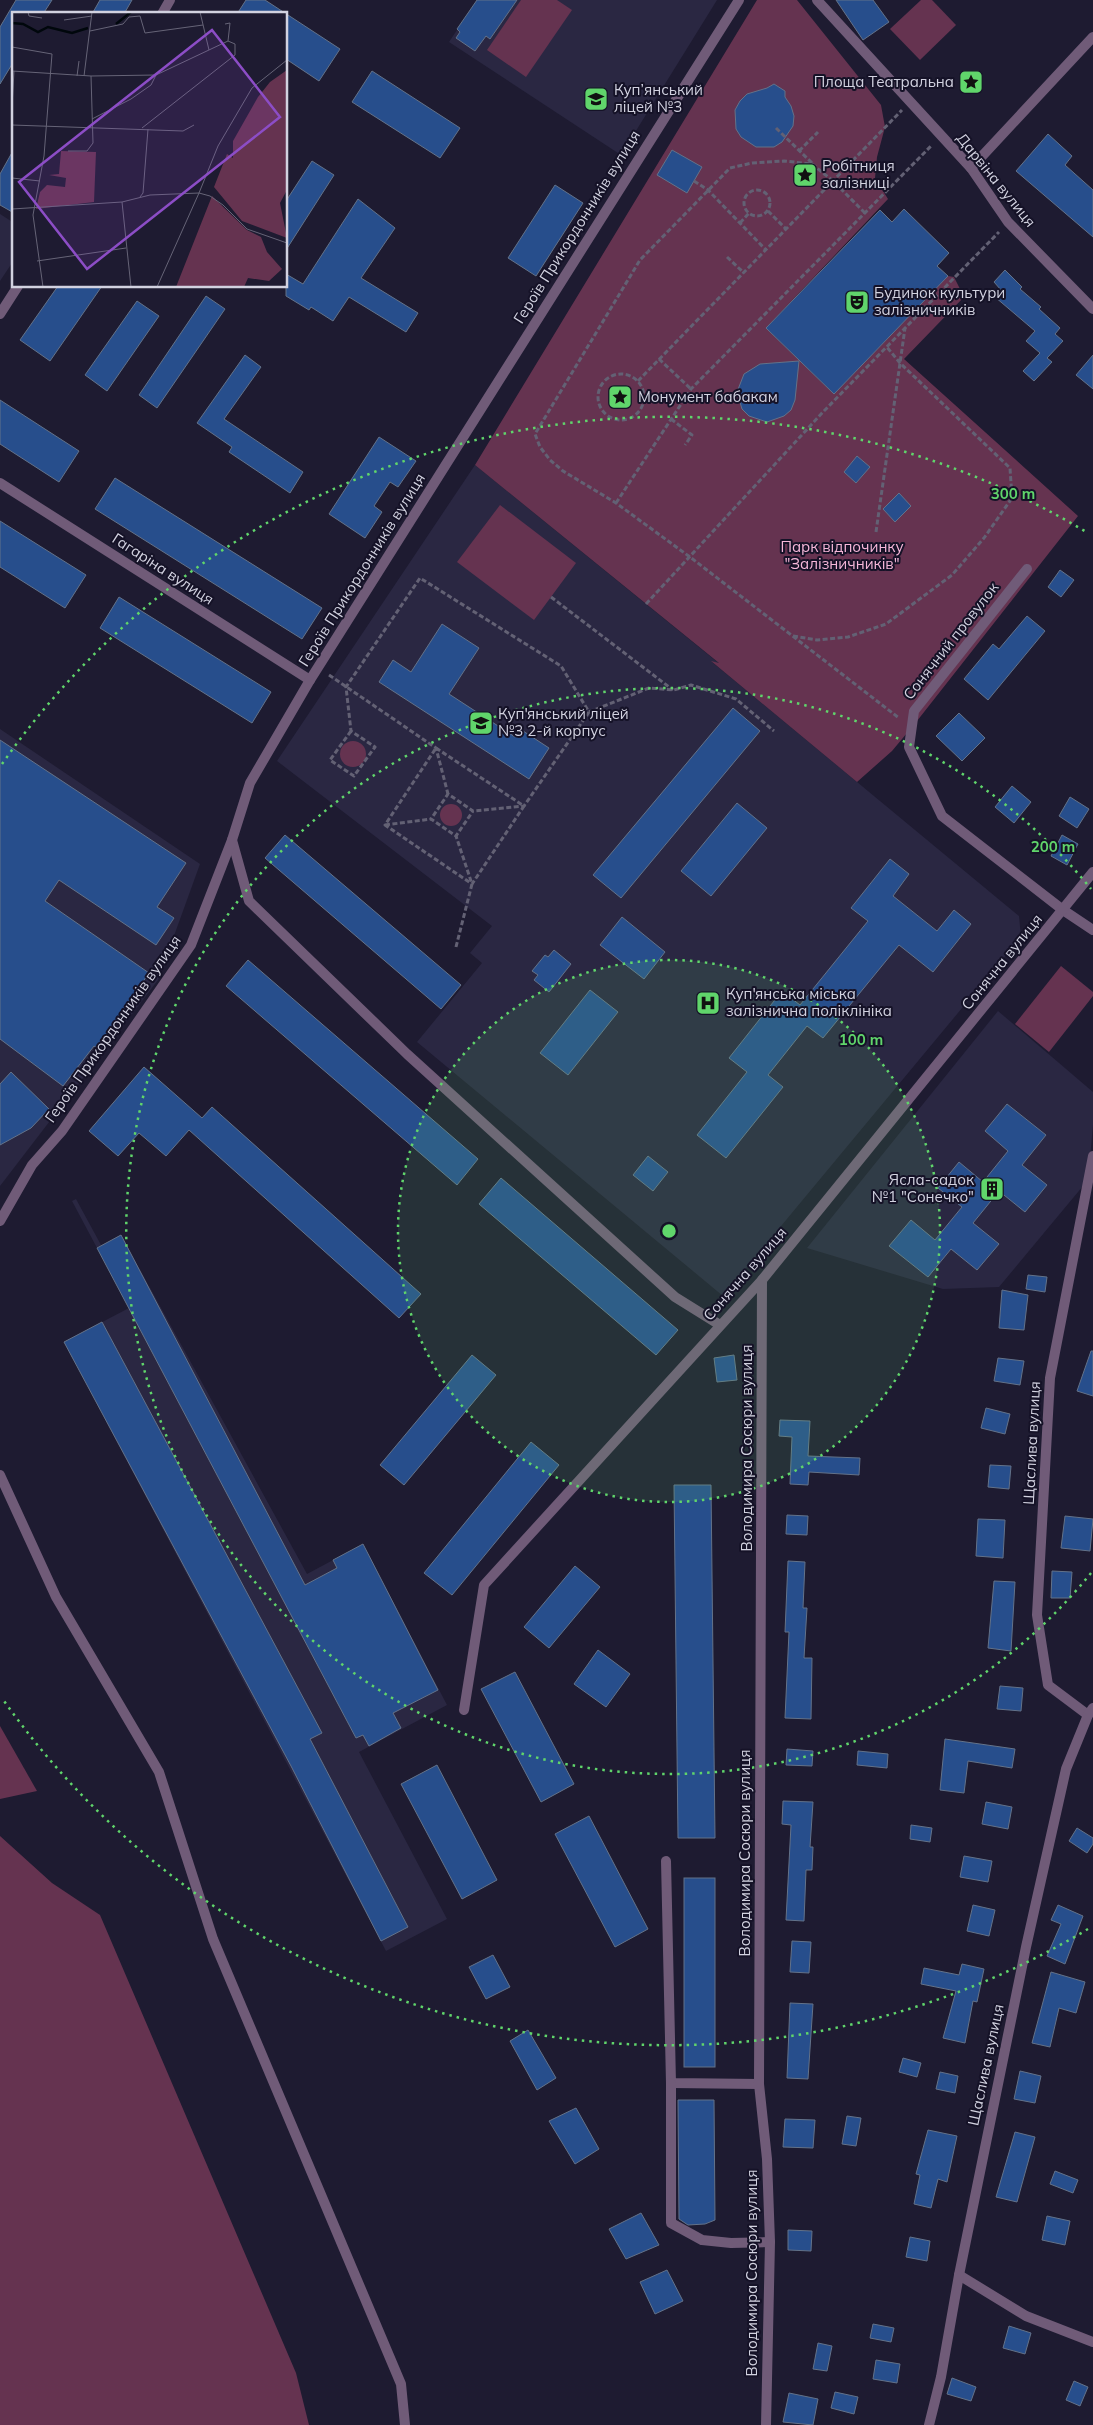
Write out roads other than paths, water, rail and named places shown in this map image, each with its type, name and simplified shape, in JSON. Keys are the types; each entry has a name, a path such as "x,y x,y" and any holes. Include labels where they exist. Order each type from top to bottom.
{"street":[{"path":"163,12 170,0"},
{"name":"Героїв Прикордонників вулиця","path":"0,1221 32,1165 62,1131 191,945 232,840 250,783 318,667 739,0"},
{"name":"Дарвіна вулиця","path":"817,0 971,168 1008,222 1093,309"},
{"path":"971,168 1093,37"},
{"path":"0,314 17,288"},
{"name":"Гагаріна вулиця","path":"0,483 310,680"},
{"name":"Сонячний провулок","path":"1027,569 914,711 909,747 942,816 1063,910 1093,930"},
{"path":"232,840 249,901 414,1061 675,1297 720,1325"},
{"name":"Сонячна вулиця","path":"464,1710 484,1585 762,1280 1093,872"},
{"name":"Щаслива вулиця","path":"929,2425 941,2377 959,2275 1026,1947 1066,1769 1090,1711 1048,1685 1037,1615 1050,1378 1093,1156"},
{"name":"Володимира Сосюри вулиця","path":"762,1280 759,2084 767,2159 770,2242 766,2425"},
{"path":"0,1475 56,1597 159,1772 213,1939 401,2384 405,2425"},
{"path":"666,1861 671,2223 702,2240 731,2243 770,2242"},
{"path":"670,2083 759,2084"},
{"path":"959,2275 1026,2316 1093,2342"}],"place":[{"name":"Площа Театральна","path":"971,82"},
{"name":"Куп’янський ліцей №3","path":"596,99"},
{"name":"Робітниця залізниці","path":"805,175"},
{"name":"Будинок культури залізничників","path":"857,302"},
{"name":"Монумент бабакам","path":"620,397"},
{"name":"Куп'янський ліцей №3 2-й корпус","path":"481,723"},
{"name":"Куп'янська міська залізнична поліклініка","path":"708,1003"},
{"name":"Ясла-садок №1 \"Сонечко\"","path":"992,1189"}],"park label":[{"name":"Парк відпочинку \"Залізничників\"","path":"842,556"}]}
